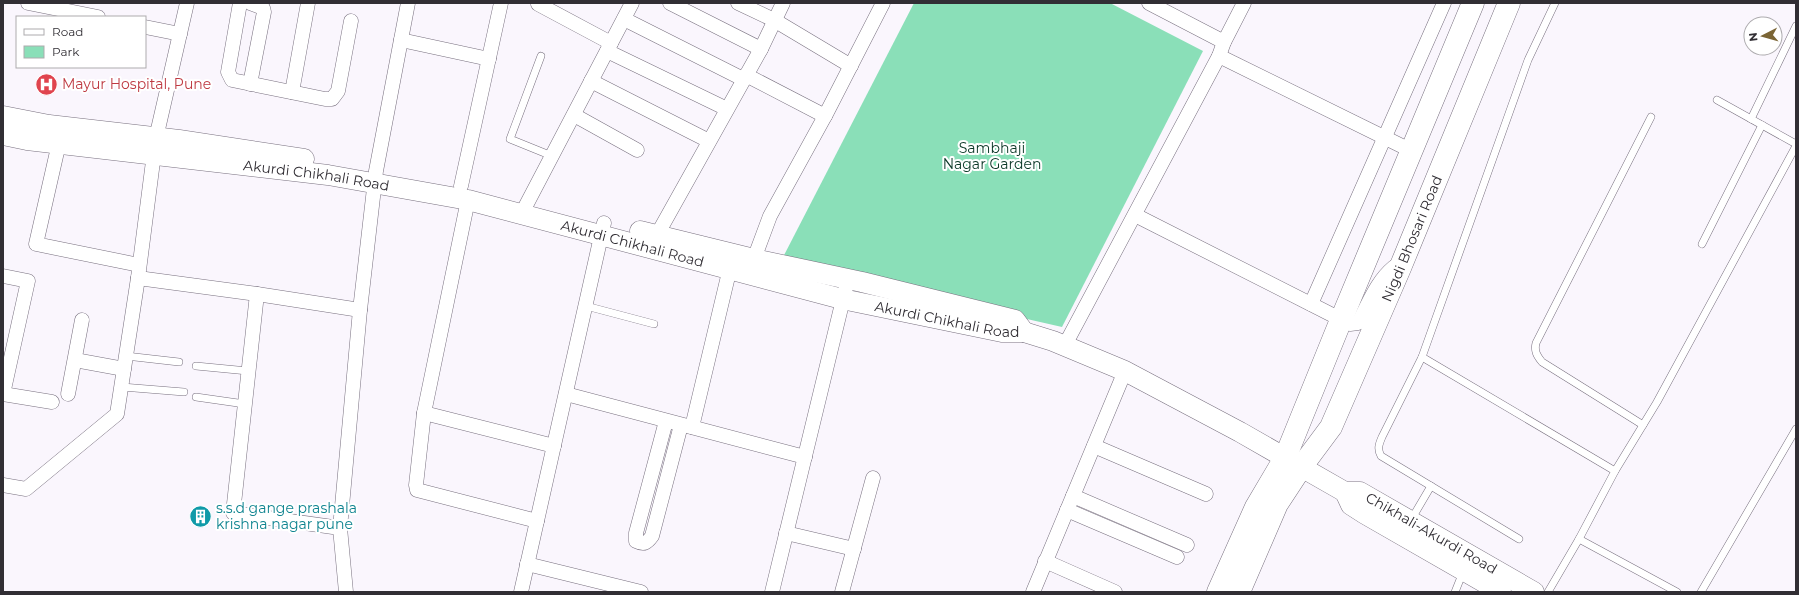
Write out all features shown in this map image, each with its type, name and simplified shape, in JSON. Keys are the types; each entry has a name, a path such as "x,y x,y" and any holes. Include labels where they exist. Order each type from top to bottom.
{"main road":[{"path":"1239,592 1294,462 1341,320 1473,3"},
{"name":"Nigdi Bhosari Road","path":"1294,462 1331,427 1400,268 1509,3"},
{"path":"3,116 155,146 376,177 464,193 603,229 657,235 754,267 848,279 1015,320 1024,332"},
{"path":"3,135 59,143 155,146"},
{"path":"1397,187 1408,192 1414,191 1418,186 1430,158 1433,155 1447,154"},
{"name":"Akurdi Chikhali Road","path":"603,229 730,268 754,267 842,299 1002,332 1024,332 1065,345 1125,371 1240,432 1345,492"},
{"path":"1218,592 1256,507 1294,462"},
{"name":"Chikhali-Akurdi Road","path":"1501,592 1351,505 1345,492 1360,492 1534,592"}],"street":[{"path":"28,3 93,16"},
{"path":"3,485 26,489 118,414 139,272 155,146 186,3"},
{"path":"240,3 228,72 232,80 325,99 332,99 336,96 351,21"},
{"path":"250,3 263,8 264,12 250,84"},
{"path":"292,92 308,3"},
{"path":"346,592 340,528 360,310 376,177 408,3"},
{"path":"501,3 489,59 424,413 416,484 417,490 537,521"},
{"path":"525,208 632,3"},
{"path":"670,3 761,49"},
{"path":"738,3 774,20 851,66"},
{"path":"657,235 761,49 783,3"},
{"path":"754,267 770,216 825,116 883,3"},
{"path":"1149,3 1224,42"},
{"path":"1065,345 1219,56 1224,42 1244,3"},
{"path":"1311,304 1444,3"},
{"path":"538,4 609,47 727,109"},
{"path":"624,19 825,116"},
{"path":"146,26 180,34"},
{"path":"401,40 489,59"},
{"path":"1219,56 1412,151"},
{"path":"591,81 709,141"},
{"path":"574,115 637,150"},
{"path":"59,143 36,244 139,272 256,294 360,310"},
{"path":"1135,215 1350,324 1358,323 1378,284 1386,274 1394,267 1400,268"},
{"path":"521,592 603,229"},
{"path":"666,420 635,538 636,541 640,543 648,542 652,536 686,426 730,268"},
{"path":"3,276 28,282 3,394 52,402"},
{"path":"772,592 848,279"},
{"path":"256,294 233,513 340,528"},
{"path":"68,394 82,320"},
{"path":"75,360 125,363"},
{"path":"1033,592 1125,371"},
{"path":"566,394 805,457"},
{"path":"424,413 554,446"},
{"path":"1094,446 1206,494"},
{"path":"842,592 873,478"},
{"path":"1073,496 1187,545"},
{"path":"1067,510 1177,557"},
{"path":"786,533 854,549"},
{"path":"1045,562 1115,592"},
{"path":"527,564 605,588 641,592"}],"lane":[{"path":"1519,539 1381,456 1378,451 1379,444 1422,357 1528,60 1555,3"},
{"path":"1751,119 1796,26"},
{"path":"541,56 510,139 552,156"},
{"path":"1548,592 1579,539 1615,471 1643,425 1796,145 1717,100"},
{"path":"1643,425 1542,362 1537,356 1535,349 1536,343 1651,117"},
{"path":"1702,244 1762,125"},
{"path":"586,306 654,324"},
{"path":"1422,357 1615,471"},
{"path":"125,363 179,362"},
{"path":"196,366 248,371"},
{"path":"122,387 184,392"},
{"path":"196,397 245,404"},
{"path":"1701,592 1796,429"},
{"path":"1410,522 1431,486"},
{"path":"1579,539 1677,592"},
{"path":"1455,592 1464,571"}],"green space":[{"name":"Sambhaji Nagar Garden","path":"914,3 1110,3 1203,51 1062,327 780,263"}],"place":[{"name":"Mayur Hospital, Pune","path":"47,84"},
{"name":"s.s.d gange prashala krishna nagar pune","path":"201,516"}]}
